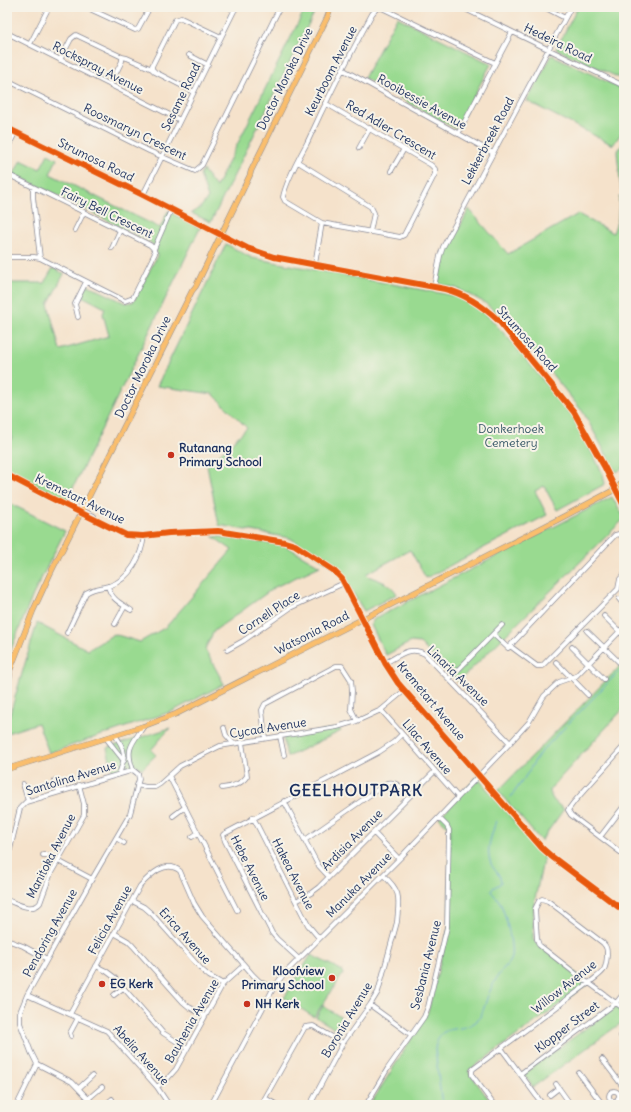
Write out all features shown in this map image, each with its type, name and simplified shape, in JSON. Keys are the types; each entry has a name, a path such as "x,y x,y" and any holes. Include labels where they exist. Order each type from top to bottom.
{"main road":[{"name":"Doctor Moroka Drive","path":"7,678 33,611 47,582 192,291 196,286 331,7"},
{"name":"Doctor Moroka Drive","path":"326,18 334,7"},
{"name":"Watsonia Road","path":"616,489 624,482"},
{"name":"Watsonia Road","path":"7,769 144,726 176,714 624,486"},
{"name":"Doctor Moroka Drive","path":"7,688 12,667"}],"street":[{"path":"30,44 49,7"},
{"path":"89,7 92,10 135,30 138,29 150,7"},
{"path":"228,7 235,9"},
{"name":"Roosmaryn Crescent","path":"7,80 193,171 197,170 200,168 280,7"},
{"name":"Keurboom Avenue","path":"283,198 284,192 342,69 372,14 379,7 495,63"},
{"name":"Hedeira Road","path":"461,7 624,86"},
{"path":"472,12 475,7"},
{"path":"544,7 565,18"},
{"name":"Lekkerbreek Road","path":"434,288 441,251 571,7"},
{"name":"Sesame Road","path":"143,195 235,9"},
{"path":"152,69 152,66 175,20 178,18 181,18 221,37"},
{"path":"458,134 512,32"},
{"name":"Rockspray Avenue","path":"7,33 180,120"},
{"path":"60,60 71,39 76,35 122,57 152,69 194,92"},
{"path":"189,55 208,65"},
{"path":"110,85 122,63 122,57"},
{"name":"Rooibessie Avenue","path":"342,69 493,153"},
{"name":"Red Adler Crescent","path":"283,198 285,201 322,223 397,237 403,236 435,174 436,171 434,167 326,103"},
{"name":"Strumosa Road","path":"7,128 252,250 264,254 454,291 462,295 492,315 505,327 574,412 624,506"},
{"path":"359,148 370,128"},
{"path":"7,149 15,133"},
{"path":"391,171 404,149"},
{"path":"298,162 371,207 374,213 370,232"},
{"name":"Fairy Bell Crescent","path":"7,174 150,245 154,249 155,253 154,259 131,300 125,301 40,258 7,257"},
{"path":"33,187 40,258"},
{"path":"154,249 173,210"},
{"path":"74,230 84,212"},
{"path":"315,264 322,223"},
{"path":"112,248 120,230"},
{"path":"78,316 75,305 86,282"},
{"name":"Kremetart Avenue","path":"7,475 82,512 128,532 146,535 216,531 285,542 295,546 337,572 385,663 405,690 550,856 624,911"},
{"path":"510,646 615,535 619,534 624,538"},
{"path":"66,633 86,593 92,589 108,586 121,580 139,556 146,535"},
{"path":"493,634 508,648 510,646 537,666 542,666 618,589 620,579 624,575"},
{"name":"Cornell Place","path":"227,650 244,641 290,608 344,583"},
{"path":"108,586 111,595 131,610"},
{"path":"618,599 624,605"},
{"path":"115,624 124,606"},
{"path":"604,616 624,636"},
{"path":"449,679 502,625"},
{"name":"Manuka Avenue","path":"212,1105 273,989 283,975 399,860 510,743 529,722 544,696 559,682 576,676 624,627"},
{"path":"587,631 620,663"},
{"path":"572,647 604,679"},
{"name":"Linaria Avenue","path":"385,663 409,651 415,650 425,654 510,743"},
{"path":"556,662 588,695"},
{"path":"266,738 262,710 265,704 336,666 342,666 351,680 351,709 357,721"},
{"name":"Cycad Avenue","path":"137,785 155,787 180,766 212,748 233,743 337,727 357,721 381,710 405,690"},
{"name":"Lilac Avenue","path":"381,710 458,797"},
{"path":"135,771 130,762 129,749 144,726"},
{"path":"224,728 226,735 233,743"},
{"name":"Hebe Avenue","path":"298,959 277,939 272,932 223,836 226,831 379,752 394,742 402,734"},
{"path":"115,735 124,747 129,749"},
{"path":"280,736 284,755"},
{"path":"106,738 125,761 130,762"},
{"path":"222,788 233,786 246,779 247,776 242,742"},
{"path":"624,746 569,807 569,812 624,855"},
{"path":"120,774 125,761 124,747"},
{"name":"Santolina Avenue","path":"7,862 22,805 28,801 79,785 135,771"},
{"name":"Pendoring Avenue","path":"37,1064 20,1023 20,1012 27,995 132,809 139,779 135,771"},
{"name":"Ardisia Avenue","path":"296,901 315,891 435,771"},
{"path":"169,776 237,910"},
{"path":"55,780 59,792"},
{"path":"305,840 387,783 396,783 410,796"},
{"path":"23,784 28,801"},
{"name":"Manitoka Avenue","path":"7,900 31,908 38,906 51,873 84,815 84,804 79,785"},
{"path":"284,801 318,865 329,877"},
{"path":"173,816 185,807"},
{"path":"600,836 623,808"},
{"name":"Hakea Avenue","path":"253,817 308,925 319,938"},
{"name":"Sesbania Avenue","path":"366,1105 388,1068 426,1012 447,927 449,830 439,818"},
{"path":"192,837 198,833"},
{"path":"374,833 399,860"},
{"path":"116,838 124,843"},
{"path":"43,854 92,879"},
{"name":"Felicia Avenue","path":"70,1014 140,886 158,870 167,866 176,868 184,878 197,910 244,965 259,981 273,989"},
{"name":"Boronia Avenue","path":"310,1105 343,1043 370,1005 381,985 398,913 398,891 383,875"},
{"name":"Willow Avenue","path":"494,1105 472,1075 472,1071 603,972 606,967 607,950 605,945 548,901 542,899 540,900 535,909 538,943 588,983"},
{"name":"Erica Avenue","path":"132,901 144,907 152,914 202,970 223,984"},
{"path":"114,933 128,941 183,1002 205,1016"},
{"path":"7,940 23,946 47,959"},
{"name":"Bauhenia Avenue","path":"157,1087 172,1074 223,984 244,965"},
{"path":"96,966 111,975 163,1033 187,1048"},
{"path":"588,983 624,1009"},
{"path":"114,995 123,988"},
{"name":"Klopper Street","path":"520,1074 616,1003 624,993"},
{"name":"Abelia Avenue","path":"27,995 109,1033 157,1087 169,1105"},
{"path":"370,1005 410,1034"},
{"path":"71,1036 70,1032 78,1018"},
{"path":"261,1105 305,1027 313,1026 343,1043"},
{"path":"621,1036 624,1040"},
{"path":"501,1048 542,1105"},
{"path":"579,1073 603,1105 610,1099 615,1100 624,1088 602,1058"},
{"path":"17,1105 37,1064 72,1082 94,1105"},
{"path":"79,1088 92,1076"},
{"path":"556,1084 572,1105"},
{"path":"88,1099 102,1087"},
{"path":"550,1095 559,1088"},
{"path":"610,1099 609,1095 614,1091 624,1105"},
{"path":"265,1098 277,1105"},
{"path":"105,1105 112,1099"},
{"path":"563,1105 568,1101"},
{"path":"7,1103 12,1105"}],"green space":[{"path":"306,7 317,7 211,222 191,213 200,208 208,198 200,175 203,170 216,187"},
{"path":"578,7 624,7 624,80 556,49"},
{"path":"397,17 491,64 456,129 364,78"},
{"path":"552,55 624,90 624,129 613,145 527,101"},
{"path":"624,142 624,190 621,190 617,152"},
{"path":"48,154 57,159 50,174 160,228 168,211 200,228 67,500 7,470 7,449 12,437 7,414 7,283 44,283 53,268 64,274 48,304 60,350 109,336 103,314 105,308 82,296 88,285 125,303 133,302 157,256 155,248 149,241 14,174 21,160 40,169"},
{"path":"619,196 624,197 624,468 616,472 583,412 518,333 485,303 456,288 438,284 443,260 469,209 508,254 578,214 613,233 618,219"},
{"name":"Donkerhoek Cemetery","path":"226,244 252,258 456,296 486,314 510,340 574,418 603,474 605,484 557,510 544,486 535,491 547,515 426,578 410,550 366,574 388,585 397,594 364,611 339,570 290,538 219,525 207,466 247,428 213,394 157,386"},
{"path":"612,497 624,519 458,682 420,643 411,642 386,655 371,625 374,619"},
{"path":"7,502 65,531 33,595 7,659"},
{"path":"212,536 284,545 320,566 275,587 214,631 205,649 224,684 173,711 49,753 38,723 7,733 7,724 37,623 88,650 114,634 140,642 166,627 232,550"},
{"path":"624,662 624,708 550,789 552,798 564,809 541,841 498,791"},
{"path":"170,728 151,750 156,755 142,769 137,765 113,772 107,748"},
{"path":"339,728 341,731 287,757 283,737"},
{"path":"477,777 544,856 534,904 533,940 589,983 468,1071 493,1105 370,1105 428,1012 449,926 450,828 439,818"},
{"path":"311,955 341,970 343,974 314,1017 284,998"},
{"path":"323,1006 342,1018 335,1029 316,1017"},
{"path":"615,1007 619,1007 624,1013 624,1021 533,1087 523,1074"}],"waterway":[{"path":"511,797 539,754 624,666"},
{"path":"442,1105 435,1049 437,1040 445,1031 462,1028 477,1021 482,1014 495,981 500,972 509,962 511,955 509,930 504,913 498,900 491,891 501,883 499,875 489,859 490,842 496,821"}],"cycle path":[{"path":"7,128 247,248 274,257 445,289 460,294 474,302 499,321 574,412 624,506"},
{"path":"7,475 126,535 143,536 169,533 218,531 285,542 295,545 333,570 342,579 385,663 398,683 542,848 624,911"}],"place":[{"name":"Rutanang Primary School","path":"171,455"},
{"name":"Kloofview Primary School","path":"332,978"},
{"name":"EG Kerk","path":"102,984"},
{"name":"NH Kerk","path":"247,1004"}],"district":[{"name":"GEELHOUTPARK","path":"356,790"}]}
